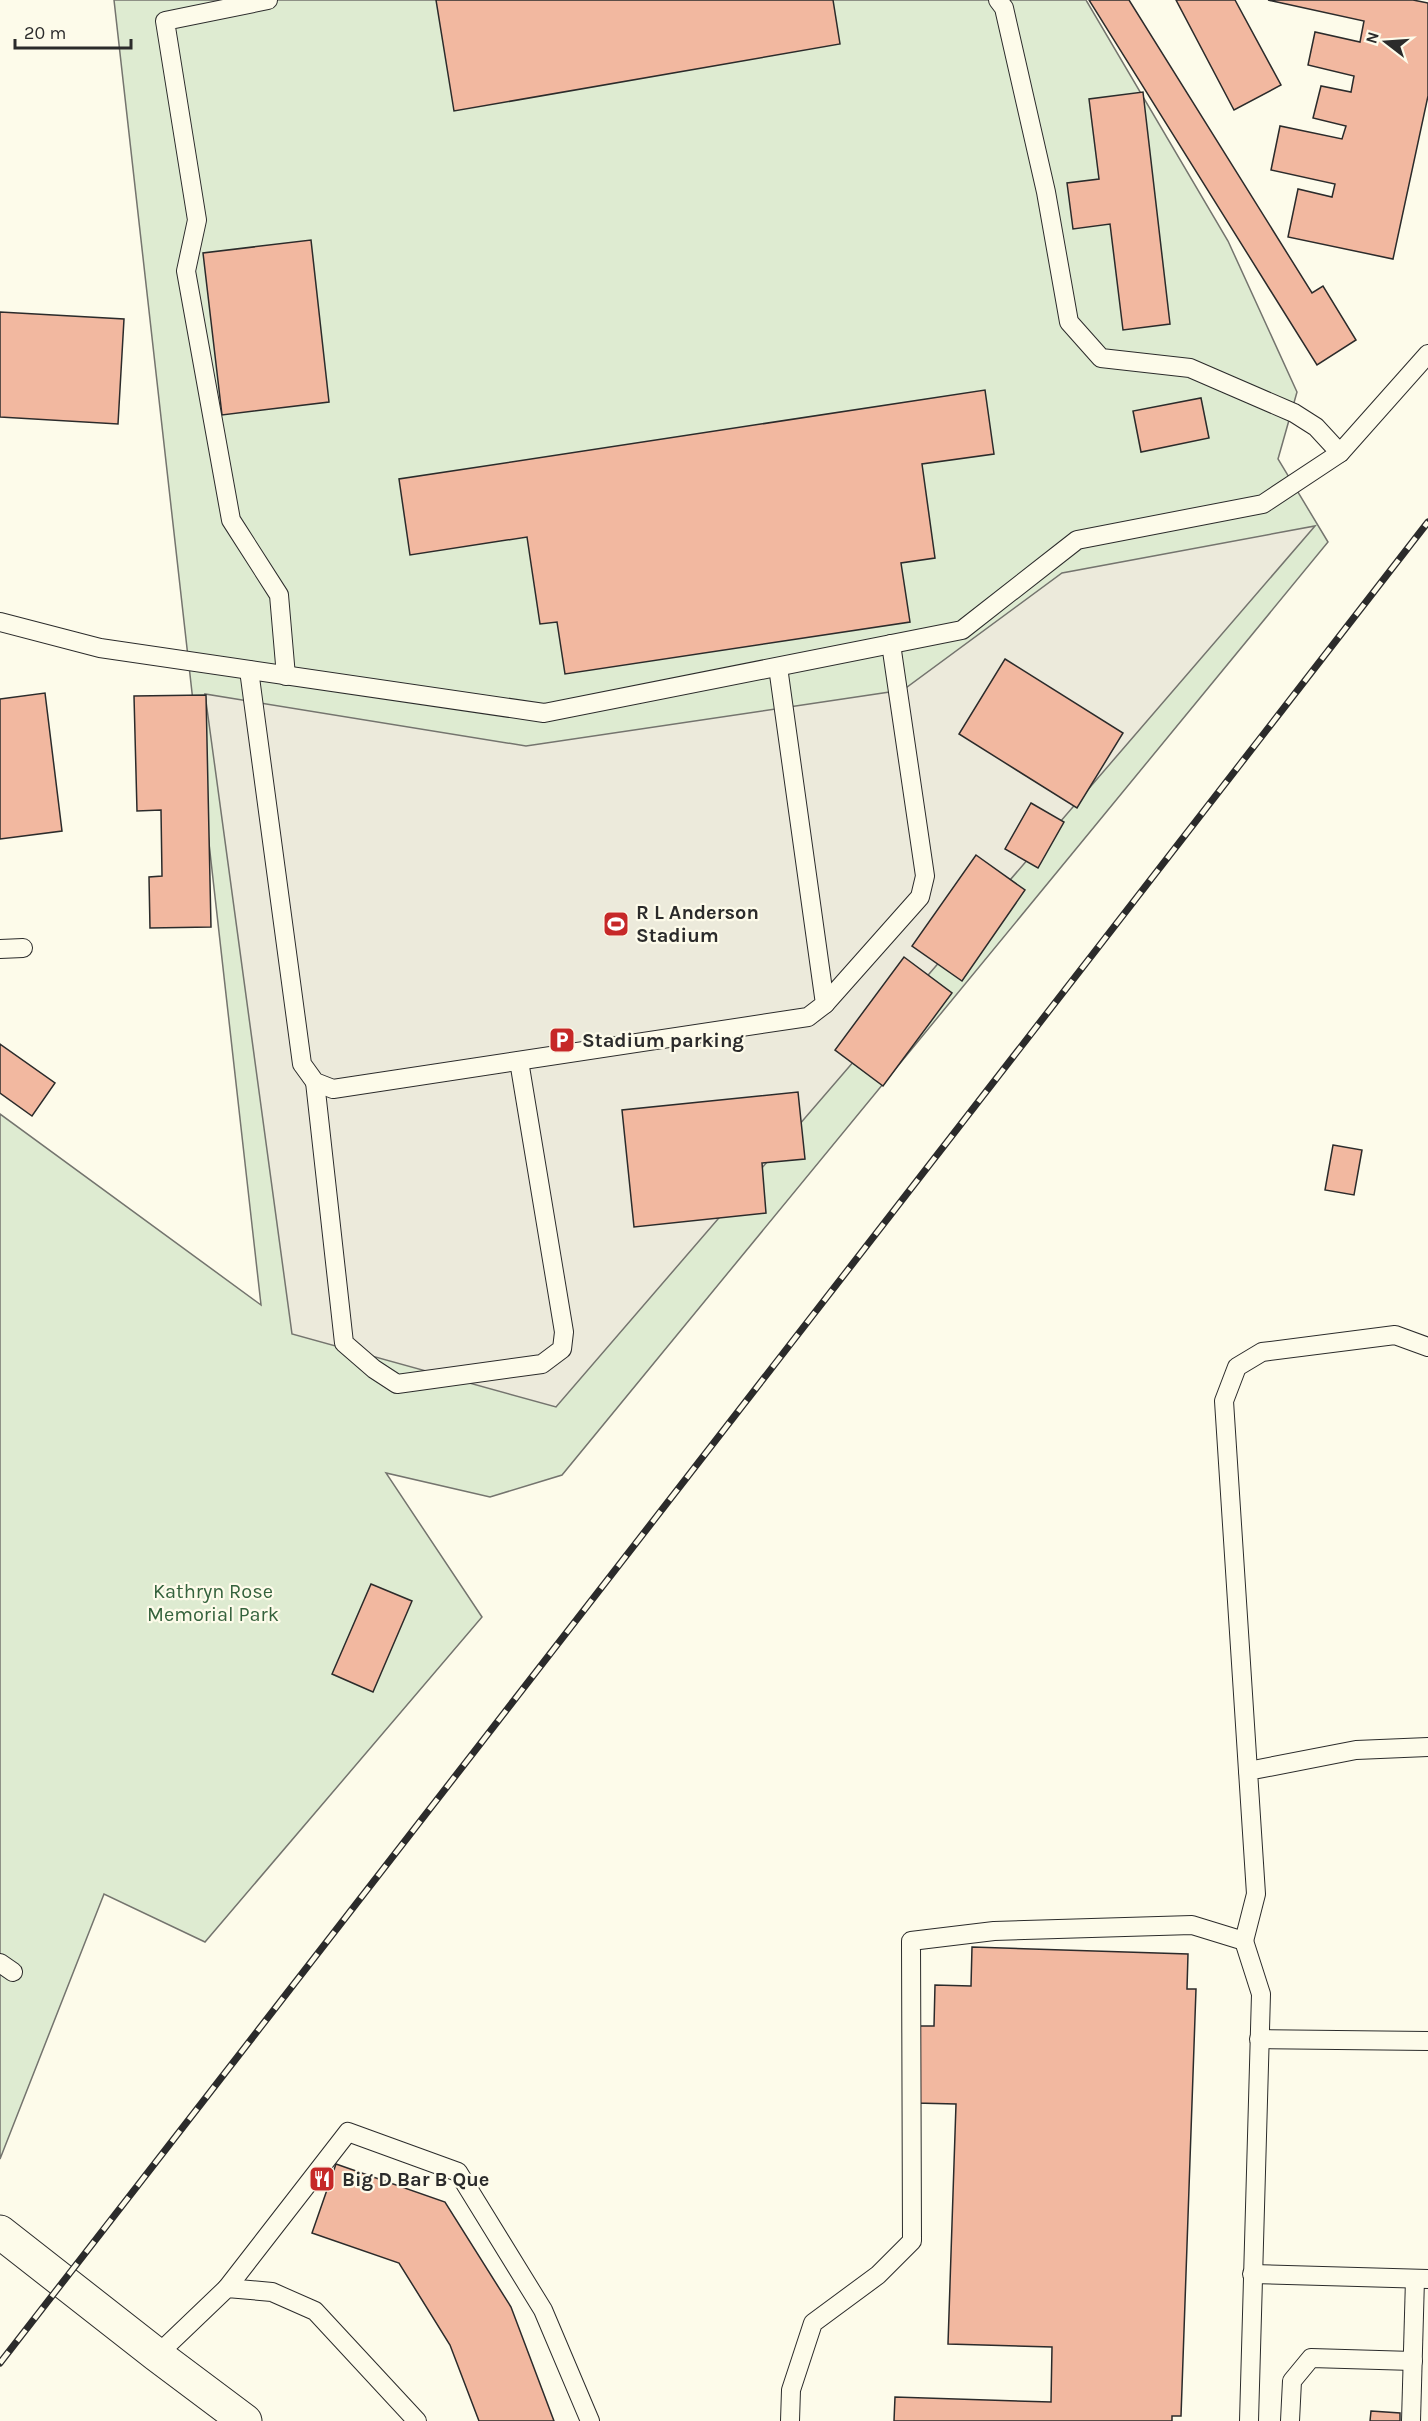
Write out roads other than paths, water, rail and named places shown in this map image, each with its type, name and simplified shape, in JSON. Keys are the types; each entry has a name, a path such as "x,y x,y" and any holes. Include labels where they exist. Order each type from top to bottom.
{"main road":[{"path":"0,2232 234,2418"}],"lane":[{"path":"268,0 165,21 196,220 186,271 231,520 279,595 286,676"},
{"path":"998,0 1004,8 1046,192 1069,322 1101,358 1190,368 1294,413 1316,427 1340,453"},
{"path":"0,622 100,648 544,713 962,630 1077,540 1263,504 1340,453 1428,354"},
{"path":"315,1082 333,1089 808,1017 825,1004 920,897 925,876 891,644"},
{"path":"778,667 825,1004"},
{"path":"249,670 302,1064 315,1082 344,1343 374,1369 397,1384 542,1364 562,1349 564,1332 519,1061"},
{"path":"0,949 23,948"},
{"path":"1249,2421 1261,1994 1244,1941 1256,1894 1224,1401 1237,1367 1262,1352 1395,1335 1428,1347"},
{"path":"1248,1772 1356,1750 1428,1747"},
{"path":"790,2421 791,2390 813,2323 878,2275 912,2241 911,1941 994,1931 1192,1925 1244,1941"},
{"path":"1259,2039 1428,2042"},
{"path":"157,2355 227,2288 348,2132 458,2172 543,2310 590,2421"},
{"path":"1252,2274 1422,2279 1413,2361 1411,2421"},
{"path":"227,2288 272,2292 315,2311 417,2421"},
{"path":"1290,2421 1292,2382 1311,2358 1413,2361"}],"railway":[{"path":"0,2363 1428,522"}],"place":[{"name":"R L Anderson Stadium","path":"616,924"},
{"name":"Stadium parking","path":"562,1040"},
{"name":"Big D Bar B Que","path":"322,2179"}],"park label":[{"name":"Kathryn Rose Memorial Park","path":"213,1602"}]}
